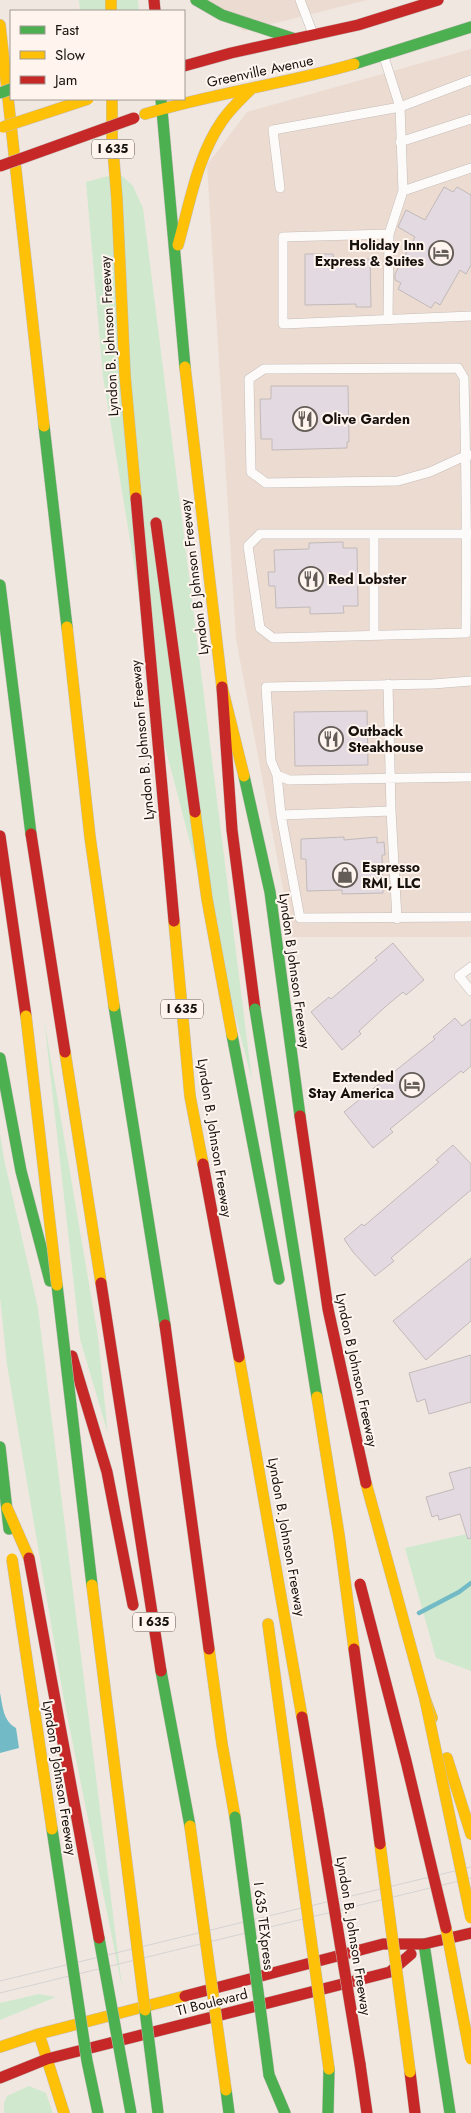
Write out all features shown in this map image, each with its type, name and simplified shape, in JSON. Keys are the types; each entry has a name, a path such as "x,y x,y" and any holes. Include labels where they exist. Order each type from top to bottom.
{"main road":[{"path":"196,0 210,10 230,18 297,40"},
{"name":"Greenville Avenue","path":"185,66 231,53 314,37 438,0"},
{"name":"I 635 TEXpress","path":"0,24 90,837 123,1068 166,1331 222,1744 235,1817 275,2113"},
{"name":"Greenville Avenue","path":"185,99 252,89 299,79 384,56 471,27"},
{"path":"174,257 203,158 210,141 221,123 252,89"},
{"path":"0,129 85,100"},
{"name":"Lyndon B. Johnson Freeway","path":"112,100 112,137 117,200 125,376 190,1096 266,1502 367,2113"},
{"name":"Greenville Avenue","path":"0,166 134,118 161,103 180,100"},
{"name":"Lyndon B Johnson Freeway","path":"161,103 174,257 198,487 222,686 257,827 270,892 319,1251 344,1384 371,1502 425,1699 456,1783 471,1834"},
{"path":"117,200 136,358"},
{"path":"155,515 207,899 256,1166 280,1284"},
{"name":"I 635","path":"0,585 26,804 159,1657 190,1826 229,2113"},
{"path":"222,686 232,830 254,1009 339,1536 415,2113"},
{"path":"0,836 26,1016 105,1699 158,2113"},
{"path":"0,1058 10,1119 36,1239 107,1472 136,1618"},
{"path":"297,1346 423,1826 458,1983 471,2060"},
{"name":"Lyndon B Johnson Freeway","path":"0,1447 11,1551 87,2061 98,2113"},
{"path":"266,1502 266,1579"},
{"path":"7,1508 29,1558 131,2113"},
{"path":"266,1608 329,2068 328,2113"},
{"path":"425,1699 471,1918"},
{"path":"191,1918 226,2090"},
{"name":"TI Boulevard","path":"0,2048 39,2034 383,1944 424,1944 471,1933"},
{"path":"424,1944 450,2113"},
{"name":"TI Boulevard","path":"0,2078 47,2059 390,1972 424,1944"},
{"path":"39,2034 64,2113"},
{"path":"270,2075 285,2113"}],"lane":[{"path":"300,0 314,37"},
{"path":"394,0 399,12"},
{"path":"384,56 400,107 403,192 389,234 388,319"},
{"path":"280,188 273,130 400,107 471,80"},
{"path":"400,142 471,120"},
{"path":"403,192 471,168"},
{"path":"389,234 283,236 283,324 471,316"},
{"path":"468,456 430,472 398,481 266,483 251,472 249,378 264,369 458,368 464,378 468,456 469,534 466,633 273,638 260,628 248,546 260,534 469,534"},
{"path":"374,534 374,635"},
{"path":"471,681 266,687 271,761 277,775 281,815 300,918 397,919 471,917"},
{"path":"388,684 391,811 397,919"},
{"path":"277,775 289,780 471,777"},
{"path":"281,815 391,811"},
{"path":"471,967 459,976 471,991"}],"shaded area":[{"path":"194,0 367,0 244,31"},
{"path":"471,49 471,937 292,937 236,639 207,165 247,112"}],"green space":[{"path":"79,0 138,0 139,10 80,10"},
{"path":"119,173 133,186 143,208 252,1080 163,739 103,377 86,182"},
{"path":"44,1019 98,1337 108,1434 80,1339"},
{"path":"0,1134 38,1308 122,1987 64,1700 7,1365 0,1297"},
{"path":"471,1533 471,1671 436,1658 405,1548"},
{"path":"39,1994 56,1997 0,2020 0,2003"},
{"path":"29,2086 46,2093 53,2113 4,2113 4,2103 7,2096"}],"water":[{"path":"0,1693 6,1718 16,1728 19,1748 0,1753"}],"building":[{"name":"Holiday Inn Express & Suites","path":"444,187 453,192 457,187 471,195 471,265 466,274 460,270 440,305 435,302 431,308 398,289 401,283 395,280 395,274 415,237 398,227 406,210 425,220"},
{"path":"305,254 333,254 334,260 370,259 371,307 356,307 356,304 305,305"},
{"name":"Olive Garden","path":"271,386 348,386 349,442 347,442 347,448 272,450 272,439 261,439 260,399 271,399"},
{"name":"Red Lobster","path":"343,542 343,548 357,548 358,606 343,606 344,613 310,614 310,607 276,608 275,586 269,586 268,572 275,572 274,550 309,549 309,543"},
{"name":"Outback Steakhouse","path":"367,711 368,765 295,766 294,712"},
{"name":"Espresso RMI, LLC","path":"344,837 344,840 377,837 377,843 384,842 385,855 382,855 383,893 342,894 342,890 307,891 306,859 301,859 301,839"},
{"path":"393,943 424,980 406,995 403,992 385,1007 359,1031 361,1034 342,1050 311,1012 329,997 331,999 377,960 375,958"},
{"name":"Extended Stay America","path":"455,1018 462,1026 471,1019 471,1066 463,1073 461,1071 390,1129 393,1132 373,1148 344,1112 435,1039 433,1037"},
{"path":"453,1145 471,1164 471,1190 391,1258 394,1261 375,1276 344,1239 362,1224 364,1226 439,1162 436,1160"},
{"path":"471,1258 471,1321 426,1360 393,1321"},
{"path":"471,1355 471,1402 429,1414 425,1399 417,1402 409,1373"},
{"path":"471,1467 471,1538 468,1539 460,1514 439,1520 438,1515 432,1517 426,1497 454,1489 449,1473"}],"waterway":[{"path":"419,1613 459,1592 471,1583"}],"tram line":[{"path":"0,1981 471,1867"},
{"path":"0,1993 471,1878"}],"traffic: fast":[{"path":"196,0 222,15 295,39"},
{"path":"354,64 471,27"},
{"path":"0,93 10,89"},
{"path":"161,100 185,367"},
{"path":"44,426 67,627"},
{"path":"0,585 31,834"},
{"path":"244,776 270,892 300,1116"},
{"path":"114,1006 165,1325"},
{"path":"255,1009 317,1397"},
{"path":"232,1035 279,1279"},
{"path":"0,1058 21,1171 50,1281"},
{"path":"57,1285 92,1585"},
{"path":"0,1447 9,1529"},
{"path":"161,1671 190,1826"},
{"path":"235,1817 269,2075"},
{"path":"52,1829 87,2061 98,2113"},
{"path":"99,1938 131,2113"},
{"path":"424,1944 450,2113"},
{"path":"145,2010 158,2113"},
{"path":"328,2113 329,2069"},
{"path":"269,2075 285,2113"},
{"path":"226,2090 229,2113"}],"traffic: slow":[{"path":"111,0 111,10"},
{"path":"0,25 44,426"},
{"path":"145,114 197,100 354,64"},
{"path":"178,245 200,165 213,135 225,117 251,89"},
{"path":"3,127 85,100"},
{"path":"112,100 112,137 117,200 125,376 136,498"},
{"path":"185,367 222,687 244,776"},
{"path":"67,627 90,837 114,1006"},
{"path":"195,812 207,899 232,1035"},
{"path":"174,921 190,1096 203,1164"},
{"path":"26,1016 57,1285"},
{"path":"65,1052 101,1283"},
{"path":"239,1357 302,1717"},
{"path":"317,1397 339,1535 354,1649"},
{"path":"366,1483 425,1699 432,1718"},
{"path":"7,1508 29,1558"},
{"path":"12,1559 52,1829"},
{"path":"92,1585 145,2010"},
{"path":"268,1624 294,1816"},
{"path":"209,1649 222,1744 235,1817"},
{"path":"425,1699 471,1918"},
{"path":"447,1758 471,1834"},
{"path":"294,1816 329,2069"},
{"path":"190,1826 226,2090"},
{"path":"380,1844 410,2072"},
{"path":"446,1928 471,2059"},
{"path":"0,2047 39,2034 185,1996"},
{"path":"39,2034 64,2113"}],"traffic: jam":[{"path":"154,0 155,10"},
{"path":"185,66 231,53 358,25 438,0"},
{"path":"0,166 134,118"},
{"path":"136,498 174,921"},
{"path":"156,523 195,812"},
{"path":"222,687 232,830 255,1009"},
{"path":"31,834 65,1052"},
{"path":"0,836 26,1016"},
{"path":"300,1116 328,1309 366,1483"},
{"path":"203,1164 239,1357"},
{"path":"101,1283 161,1671"},
{"path":"165,1325 209,1649"},
{"path":"72,1356 107,1472 133,1605"},
{"path":"29,1558 99,1938"},
{"path":"360,1584 406,1761 446,1928"},
{"path":"354,1649 380,1844"},
{"path":"302,1717 318,1810"},
{"path":"318,1810 360,2064"},
{"path":"185,1996 383,1944 424,1944 471,1933"},
{"path":"0,2078 47,2059 390,1972 411,1954"},
{"path":"360,2064 367,2113"},
{"path":"410,2072 415,2113"}],"place":[{"name":"Holiday Inn Express & Suites","path":"441,253"},
{"name":"Olive Garden","path":"305,419"},
{"name":"Red Lobster","path":"311,579"},
{"name":"Outback Steakhouse","path":"331,739"},
{"name":"Espresso RMI, LLC","path":"345,875"},
{"name":"Extended Stay America","path":"412,1085"}]}
